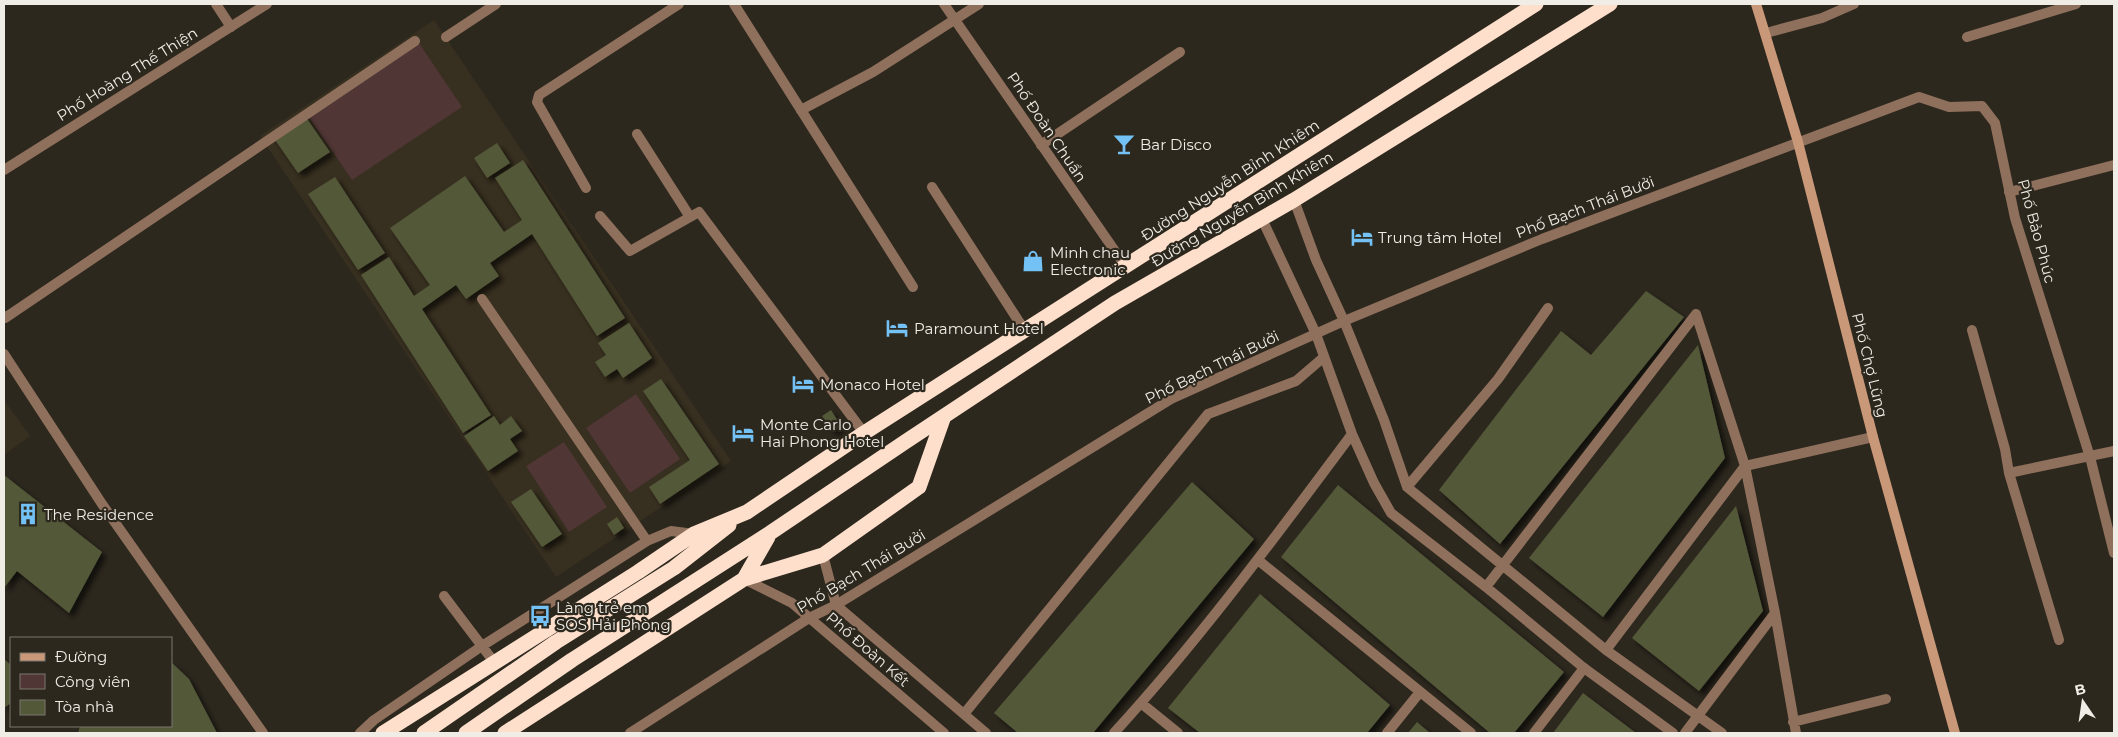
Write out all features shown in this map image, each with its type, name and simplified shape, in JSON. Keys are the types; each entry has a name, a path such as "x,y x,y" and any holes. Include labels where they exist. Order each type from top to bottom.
{"highway":[{"name":"Đường Nguyễn Bỉnh Khiêm","path":"383,733 638,572 694,534 746,512 864,434 1536,4"},
{"name":"Đường Nguyễn Bình Khiêm","path":"466,733 572,660 770,533 1115,303 1294,200 1610,4"},
{"path":"505,733 744,579 823,555 919,486 944,416"},
{"path":"424,733 556,642 674,568 746,512"},
{"path":"744,579 770,533"}],"street":[{"path":"216,4 231,27"},
{"name":"Phố Hoàng Thế Thiện","path":"4,170 266,4"},
{"path":"446,38 496,4"},
{"path":"586,188 537,102 537,98 679,4"},
{"name":"Phố Đoàn Chuẩn","path":"944,4 1126,267"},
{"path":"800,110 873,72 979,4"},
{"name":"Phố Chợ Lũng","path":"1756,4 1798,142 1873,437 1955,733"},
{"path":"1766,33 1822,18 1854,4"},
{"path":"1968,37 2076,4"},
{"path":"738,5 800,110 913,287"},
{"path":"4,316 5,318 415,40"},
{"path":"1041,145 1180,52"},
{"name":"Phố Bảo Phúc","path":"1798,142 1919,97 1948,107 1982,106 1995,122 2015,218 2090,457 2114,553"},
{"path":"637,134 690,217"},
{"name":"Phố Bạch Thái Bưởi","path":"630,733 809,618 836,605 1171,400 1344,321 1542,239 1798,142"},
{"path":"2009,192 2114,165"},
{"path":"932,187 1026,331"},
{"path":"1294,200 1316,260 1344,321 1384,420 1407,487 1606,650 1722,733"},
{"path":"600,216 630,251 699,212 864,434"},
{"path":"1262,219 1316,334 1352,434 1374,483 1391,513 1486,587 1584,668 1673,733"},
{"path":"482,299 647,541"},
{"path":"1407,487 1498,378 1548,308"},
{"path":"1486,587 1696,314 1745,466 1775,613 1796,733"},
{"path":"1972,330 2005,449 2009,473 2059,640"},
{"path":"4,354 102,504 263,733"},
{"path":"964,714 1208,414 1296,381 1324,357"},
{"path":"1114,733 1141,703 1258,560 1352,434"},
{"path":"1606,650 1745,466 1873,437"},
{"path":"2009,473 2114,451"},
{"path":"360,733 374,720 482,646 647,541 671,531 694,534"},
{"name":"Phố Đoàn Kết","path":"823,555 836,605 986,733"},
{"path":"1258,560 1471,733"},
{"name":"Phố Đoàn Kết","path":"744,579 792,603 944,733"},
{"path":"444,596 494,662"},
{"path":"1685,733 1775,613"},
{"path":"1534,733 1584,668"},
{"path":"1387,733 1420,692"},
{"path":"1793,722 1886,699"},
{"path":"1141,703 1178,733"}],"shaded area":[{"path":"434,20 731,461 556,577 260,136"},
{"path":"4,400 30,436 4,455"}],"green space":[{"path":"419,43 462,107 352,180 309,117"},
{"path":"636,394 680,459 630,493 586,428"},
{"path":"564,442 607,507 569,532 526,466"}],"building":[{"path":"303,113 330,152 298,173 271,134"},
{"path":"497,143 510,163 487,178 474,158"},
{"path":"523,160 625,318 597,336 532,234 490,263 499,276 466,299 456,285 422,309 491,415 463,433 361,275 389,257 414,296 430,285 390,228 465,176 504,232 522,220 495,178"},
{"path":"335,177 385,253 358,270 308,194"},
{"path":"1646,291 1684,317 1500,544 1439,490 1561,331 1591,355"},
{"path":"629,323 652,358 623,378 617,369 605,377 595,362 606,355 598,343"},
{"path":"1698,345 1725,458 1603,617 1529,558"},
{"path":"661,379 719,464 660,504 649,487 690,460 643,391"},
{"path":"831,410 841,426 833,432 822,416"},
{"path":"494,416 500,425 511,416 522,431 510,439 518,451 488,471 464,436"},
{"name":"The Residence","path":"4,475 102,552 69,613 17,571 4,588"},
{"path":"1192,482 1254,539 1093,733 1018,733 994,713"},
{"path":"1338,485 1564,672 1514,733 1490,733 1281,557"},
{"path":"531,489 562,534 542,547 511,502"},
{"path":"1736,506 1763,611 1699,691 1632,638"},
{"path":"617,517 624,528 614,535 607,524"},
{"path":"1260,594 1390,705 1367,733 1200,733 1168,708"},
{"path":"4,659 10,664 10,704 4,708"},
{"path":"172,663 189,679 217,733 78,733 80,727 172,727"},
{"path":"1583,693 1636,733 1553,733"},
{"path":"1417,722 1430,733 1408,733"}],"place":[{"name":"Bar Disco","path":"1124,144"},
{"name":"Trung tâm Hotel","path":"1362,237"},
{"name":"Minh chau Electronic","path":"1033,261"},
{"name":"Paramount Hotel","path":"897,328"},
{"name":"Monaco Hotel","path":"803,384"},
{"name":"Monte Carlo Hai Phong Hotel","path":"743,433"},
{"name":"The Residence","path":"28,514"},
{"name":"Làng trẻ em SOS Hải Phòng","path":"540,616"}]}
